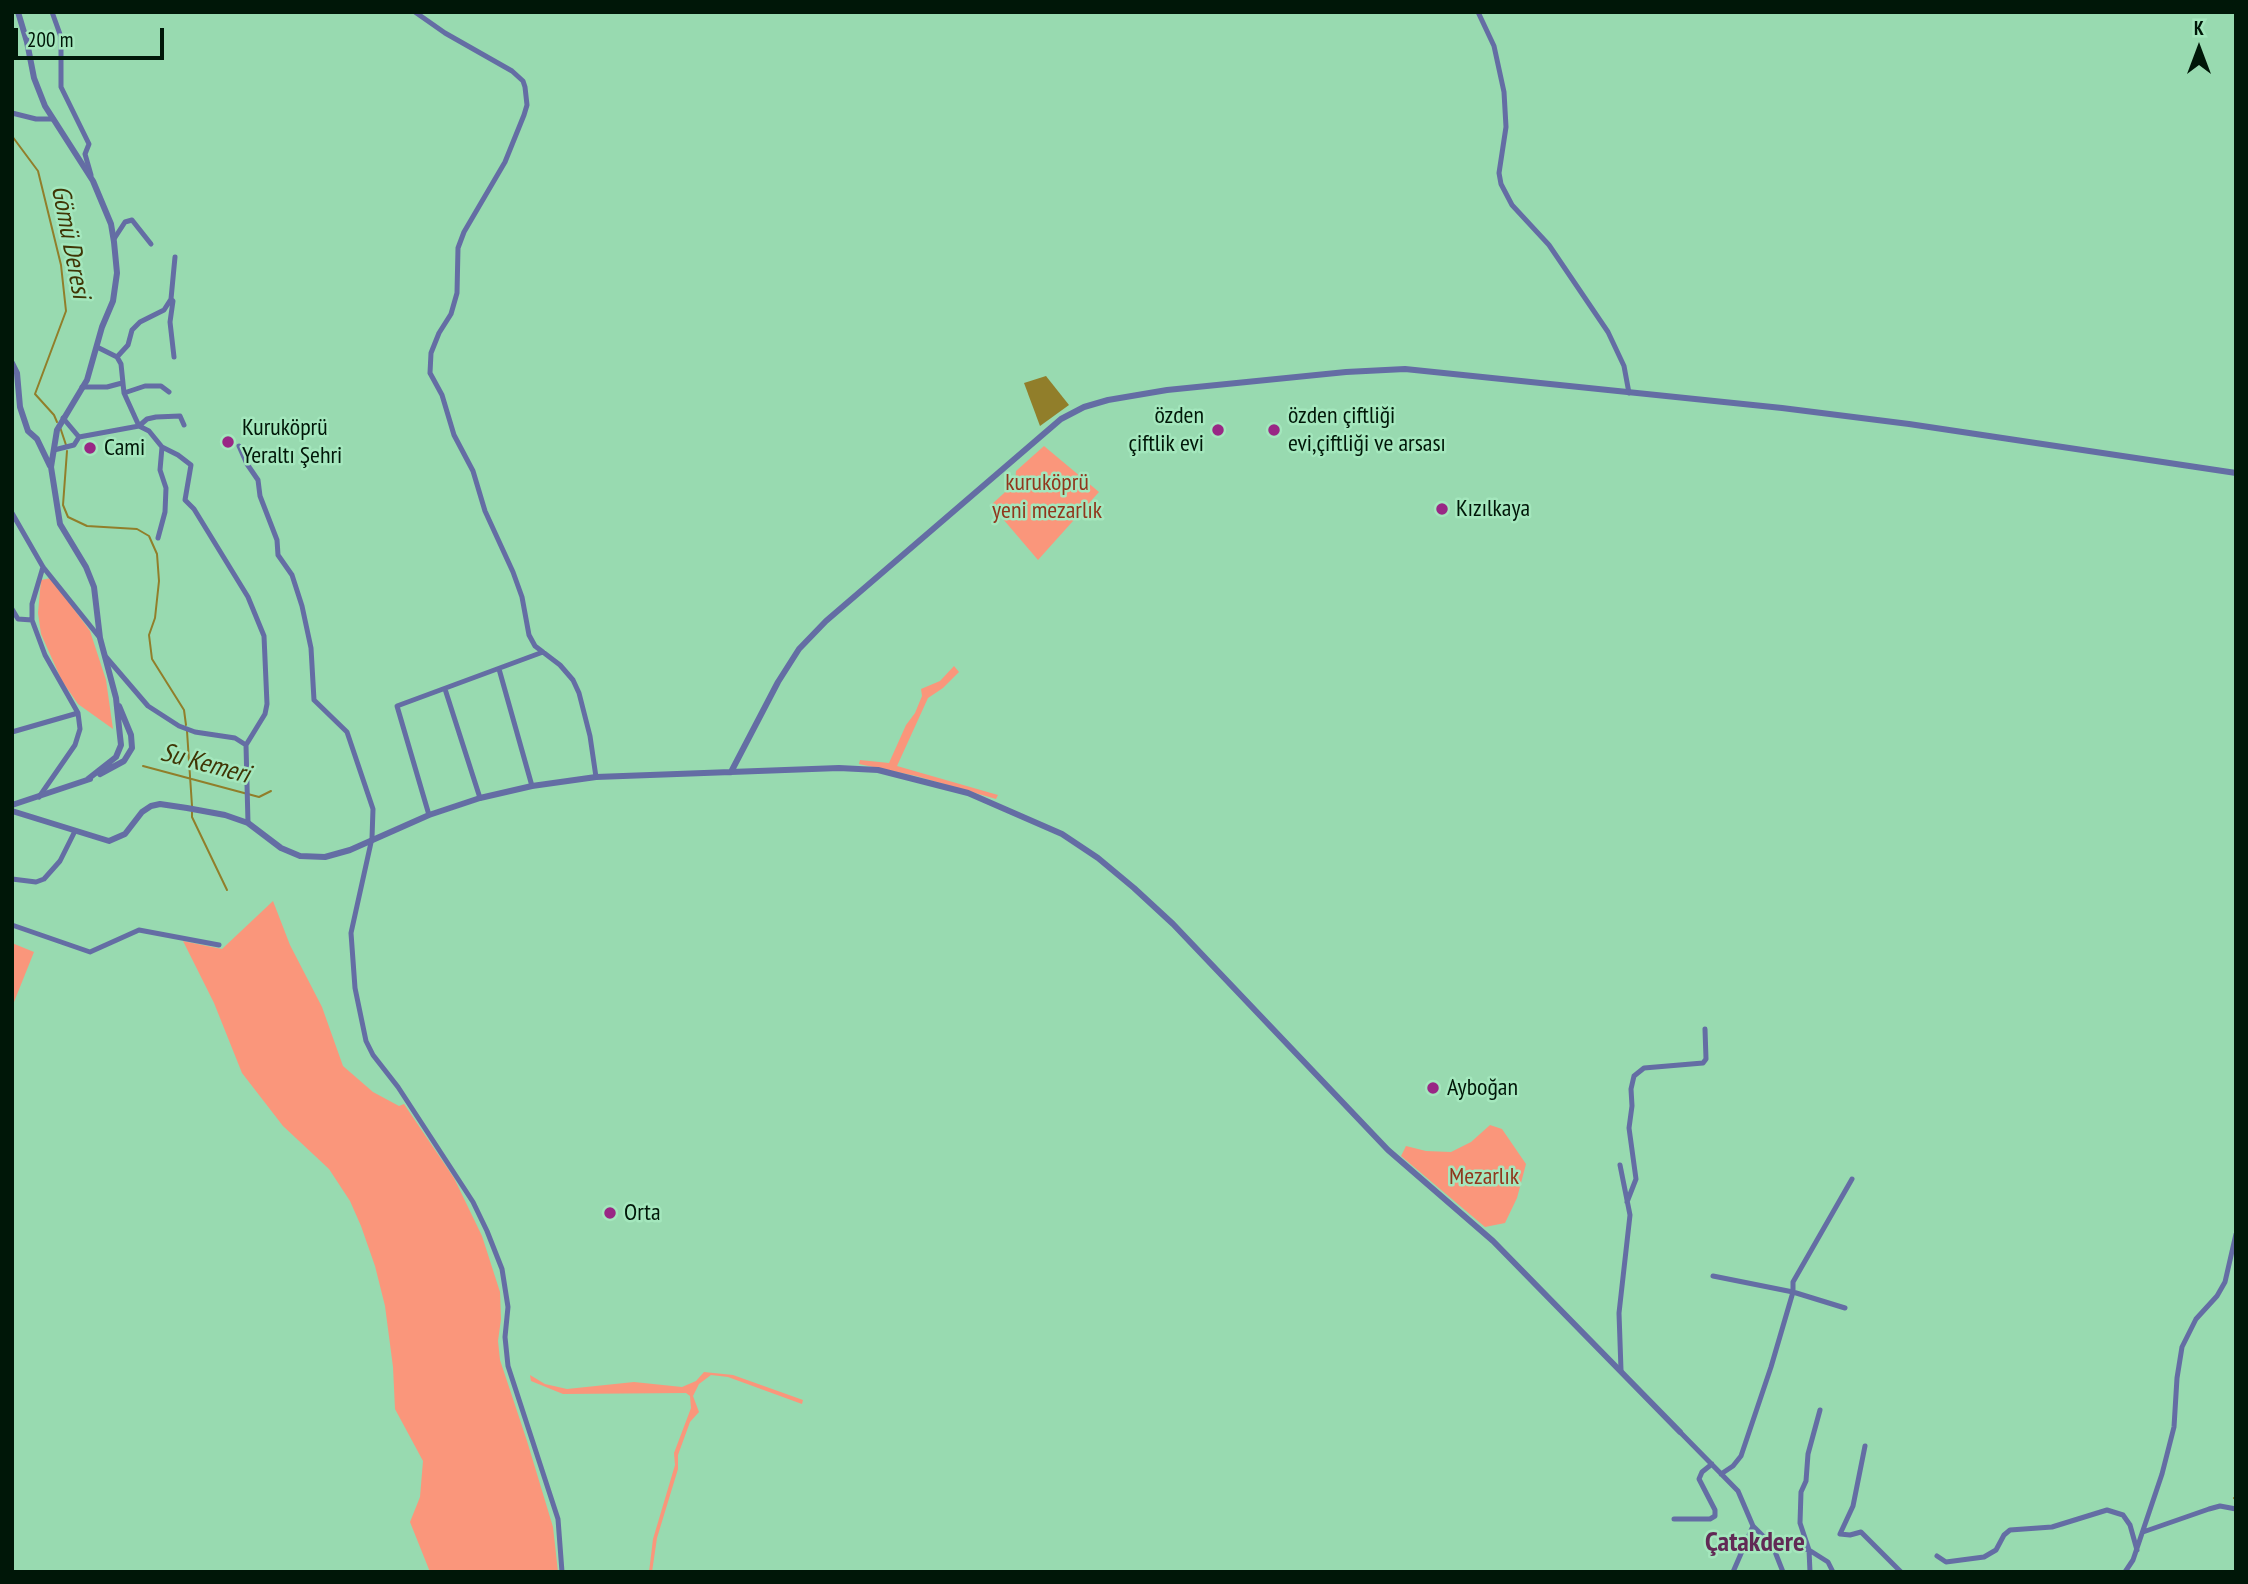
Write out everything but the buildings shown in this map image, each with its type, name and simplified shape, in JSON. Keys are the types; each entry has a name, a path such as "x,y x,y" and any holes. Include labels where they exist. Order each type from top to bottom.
{"street":[{"path":"18,12 34,78 45,106 93,181"},
{"path":"51,467 57,449 57,430 87,380 113,301 117,273 111,224 85,154 89,144 61,87 61,37 52,12"},
{"path":"415,12 444,33 512,71 523,81 525,87 527,105 505,162 464,232 458,248 457,293 451,314 439,332 430,363 430,373 442,395 454,435 473,471 485,512 513,572 522,597 529,635 535,646 560,665 573,680 579,694 590,736 596,777"},
{"path":"1478,12 1494,46 1504,92 1506,127 1499,173 1501,184 1513,205 1549,245 1608,332 1624,366 1629,393"},
{"path":"12,18 21,20"},
{"path":"12,113 53,120"},
{"path":"114,239 125,222 132,220 151,244"},
{"path":"174,357 170,322 176,257"},
{"path":"117,357 128,345 132,330 140,322 164,310 171,299"},
{"path":"97,347 117,357 121,364 124,393 139,426 149,431 162,447 191,465 185,500 194,509 248,597 264,636 267,704 265,714 246,745 248,823"},
{"path":"12,363 18,373 20,407 28,431 37,439 51,467 60,524 86,567 94,587 100,638 116,698 120,751 111,762 88,779"},
{"path":"731,772 778,682 799,649 826,621 1061,419 1084,407 1108,400 1167,390 1346,372 1405,369 1909,424 2236,473"},
{"path":"82,387 107,387 122,383"},
{"path":"124,393 145,386 161,386 169,393"},
{"path":"12,404 20,407"},
{"path":"57,449 74,445 79,437 139,426 147,419 156,417 180,416 184,425"},
{"path":"63,417 79,437"},
{"path":"239,446 258,480 260,496 277,540 278,555 292,575 302,606 311,648 314,700 347,732 373,809 372,838 351,933 355,988 366,1041 455,1172 487,1231 502,1269 508,1307 505,1337 508,1366 558,1519 562,1572"},
{"path":"158,538 165,512 166,488 160,470 162,447"},
{"path":"12,513 43,568 100,638"},
{"path":"39,797 75,745 79,729 78,713 46,655 32,620 32,604 43,568"},
{"path":"12,609 18,619 32,620"},
{"path":"429,815 397,706 543,652"},
{"path":"106,657 148,706 179,726 195,732 235,738 246,745"},
{"path":"499,668 532,786"},
{"path":"446,689 480,798"},
{"path":"12,805 88,779 124,761 132,748 131,735 116,698"},
{"path":"12,732 78,713"},
{"path":"12,811 103,840 115,840 125,834 142,812 160,804 225,815 248,823 281,848 300,856 325,857 350,850 429,815 480,798 532,786 596,777 839,768 878,770 968,793 1017,813 1062,834 1098,858 1173,924 1388,1150 1493,1241 1738,1490 1754,1526 1764,1537 1809,1550 1828,1562 1833,1572"},
{"path":"12,879 36,882 44,879 60,861 75,831"},
{"path":"12,925 90,952 139,930 219,945"},
{"path":"1627,1202 1636,1179 1629,1128 1634,1076 1644,1068 1704,1062 1705,1029"},
{"path":"1620,1165 1629,1215 1619,1313 1621,1370"},
{"path":"1721,1474 1741,1456 1771,1367 1793,1292 1793,1282 1852,1179"},
{"path":"2125,1572 2137,1550 2174,1427 2182,1347 2196,1319 2217,1296 2225,1282 2236,1234"},
{"path":"1713,1276 1793,1292 1845,1308"},
{"path":"1810,1572 1809,1550 1800,1523 1801,1492 1806,1481 1808,1454 1820,1410"},
{"path":"1865,1446 1853,1506 1840,1534 1861,1532 1901,1572"},
{"path":"1674,1519 1710,1519 1715,1516 1715,1510 1699,1479 1702,1472 1712,1464"},
{"path":"2143,1532 2220,1506 2236,1509"},
{"path":"1937,1556 1946,1562 1984,1557 1996,1550 2010,1530 2052,1527 2107,1510 2123,1515 2130,1525 2137,1550"},
{"path":"1737,1570 1754,1526"},
{"path":"1770,1539 1783,1572"}],"green space":[{"name":"kuruköprü yeni mezarlık","path":"1044,446 1099,492 1038,560 991,505 1015,483 1016,471"},
{"path":"51,578 90,631 106,680 113,729 78,704 62,681 41,634 38,613 41,580"},
{"path":"954,666 959,672 928,698 897,766 998,795 996,799 916,776 859,764 860,760 889,763 906,725 915,713 922,696 921,689 940,681"},
{"path":"273,901 290,945 322,1007 343,1066 373,1092 399,1106 404,1104 454,1178 482,1236 500,1292 500,1360 553,1527 558,1572 430,1572 410,1522 420,1497 423,1461 395,1409 385,1306 361,1226 350,1201 329,1169 283,1126 242,1073 214,1003 183,941 222,949"},
{"path":"12,943 34,952 12,1007"},
{"name":"Mezarlık","path":"1490,1125 1502,1129 1526,1164 1517,1198 1505,1223 1485,1227 1401,1156 1406,1146 1426,1151 1451,1152 1471,1142"},
{"path":"704,1372 733,1375 803,1400 802,1404 728,1377 711,1375 699,1384 693,1396 699,1412 690,1422 678,1455 678,1469 657,1538 652,1572 649,1572 653,1539 675,1465 674,1453 691,1408 690,1396 686,1393 563,1394 531,1381 530,1375 545,1384 567,1389 634,1382 682,1387 696,1381"}],"shaded area":[{"path":"1046,376 1069,405 1040,426 1024,383"}],"waterway":[{"name":"Gömü Deresi","path":"12,136 38,171 61,265 66,311 35,394 57,422"},
{"name":"Gömü Deresi","path":"60,427 66,445"},
{"name":"Gömü Deresi","path":"67,451 63,505 68,517 87,526 137,529 149,536 157,554 159,581 155,618 149,635 152,659 184,710 186,725"},
{"name":"Gömü Deresi","path":"187,731 192,806"},
{"name":"Su Kemeri","path":"143,766 259,797 271,791"},
{"name":"Gömü Deresi","path":"192,811 192,817 227,890"}],"place":[{"name":"özden çiftlik evi","path":"1218,430"},
{"name":"özden çiftliği evi,çiftliği ve arsası","path":"1274,430"},
{"name":"Kuruköprü Yeraltı Şehri","path":"228,442"},
{"name":"Cami","path":"90,448"},
{"name":"Kızılkaya","path":"1442,509"},
{"name":"Ayboğan","path":"1433,1088"},
{"name":"Orta","path":"610,1213"}],"district":[{"name":"Çatakdere","path":"1755,1543"}]}
